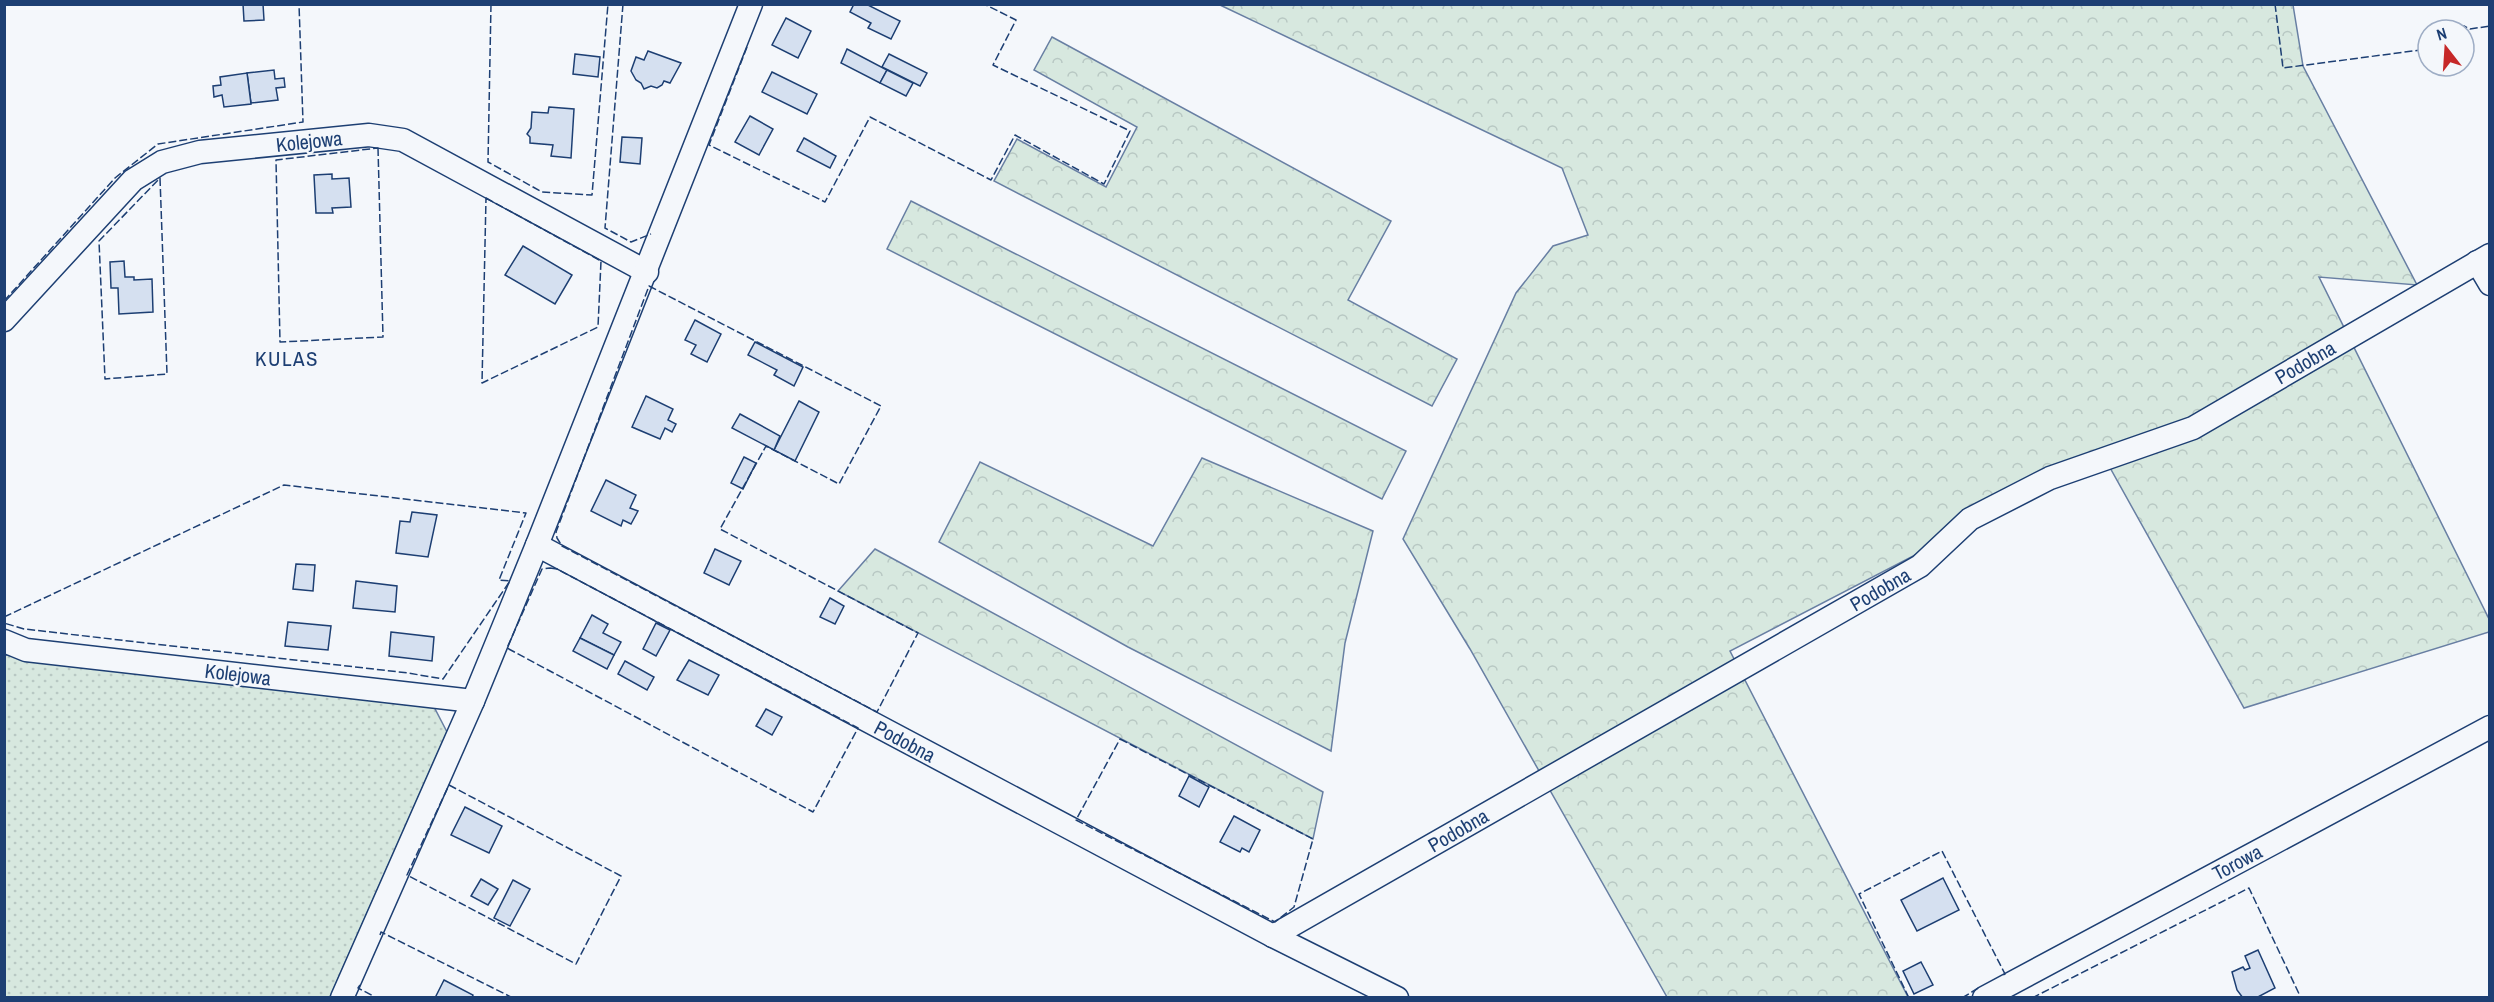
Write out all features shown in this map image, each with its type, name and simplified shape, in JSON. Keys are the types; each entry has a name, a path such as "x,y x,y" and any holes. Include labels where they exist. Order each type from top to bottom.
{"street":[{"path":"342,998 473,701 647,272 751,4"},
{"name":"Kolejowa","path":"4,320 134,180 162,162 200,152 369,135 403,140 647,272"},
{"path":"2484,259 2490,284"},
{"name":"Podobna","path":"1274,936 1920,566 1970,519 2050,478 2193,428 2484,259"},
{"name":"Podobna","path":"537,545 1274,936 1397,998"},
{"name":"Kolejowa","path":"4,641 26,650 473,701"},
{"name":"Torowa","path":"1984,998 2490,727"}],"green space":[{"path":"1220,5 2293,5 2303,66 2417,285 2319,277 2489,619 2489,632 2244,708 2104,457 1730,651 1908,997 1667,997 1470,649 1403,539 1516,293 1553,246 1588,235 1562,168"},
{"path":"1052,37 1391,221 1348,300 1457,359 1432,406 994,181 1017,139 1106,187 1137,127 1034,70"},
{"path":"911,201 1406,451 1382,499 887,249"},
{"path":"1202,458 1373,531 1345,643 1331,751 1128,647 939,542 980,462 1153,546"},
{"path":"875,549 1323,792 1313,839 838,591"},
{"path":"5,655 433,705 447,732 330,997 5,998"}],"building":[{"path":"243,4 263,4 264,20 244,21"},
{"path":"854,4 866,4 900,21 891,39 868,28 871,23 850,12"},
{"path":"786,18 811,31 798,58 772,45"},
{"path":"847,49 887,70 880,83 841,63"},
{"path":"648,51 681,63 670,83 664,81 657,88 651,86 644,89 636,80 631,71 636,57 644,60"},
{"path":"575,54 600,57 598,77 573,74"},
{"path":"889,54 927,73 920,86 882,67"},
{"path":"274,70 275,79 284,78 285,87 276,88 278,100 251,103 247,73"},
{"path":"887,70 913,83 906,96 880,83"},
{"path":"772,72 817,94 807,114 762,92"},
{"path":"247,73 251,104 224,107 222,95 214,97 213,86 221,85 220,77"},
{"path":"549,107 574,109 571,158 551,156 553,145 530,143 530,137 527,134 531,128 532,112 548,113"},
{"path":"750,116 773,129 759,155 735,142"},
{"path":"622,137 642,138 640,164 620,162"},
{"path":"804,138 836,156 830,168 797,151"},
{"path":"332,174 332,179 349,178 351,207 332,208 333,213 316,213 314,175"},
{"path":"523,246 572,275 555,304 505,275"},
{"path":"124,261 125,277 134,277 134,280 152,279 153,312 119,314 118,288 111,288 110,262"},
{"path":"695,320 721,334 707,362 691,354 696,345 685,340"},
{"path":"755,342 803,367 794,386 774,375 777,370 748,355"},
{"path":"646,396 673,409 668,420 676,424 672,432 665,428 660,439 632,427"},
{"path":"799,401 819,412 795,461 774,450"},
{"path":"740,414 780,436 774,450 732,428"},
{"path":"744,457 756,463 743,489 731,483"},
{"path":"606,480 636,495 630,508 638,511 631,524 623,520 621,526 591,511"},
{"path":"412,512 437,515 428,557 396,553 400,521 410,522"},
{"path":"715,549 741,561 729,585 704,573"},
{"path":"296,564 315,565 313,591 293,589"},
{"path":"356,581 397,586 395,612 353,608"},
{"path":"830,598 844,606 835,624 820,617"},
{"path":"592,615 608,624 603,633 621,642 614,655 580,638"},
{"path":"288,622 331,626 328,650 285,646"},
{"path":"656,623 670,630 656,656 643,649"},
{"path":"391,632 434,637 432,661 389,656"},
{"path":"580,638 614,655 607,669 573,651"},
{"path":"689,660 719,675 708,695 677,680"},
{"path":"625,661 654,677 647,690 618,674"},
{"path":"766,709 782,717 772,735 756,726"},
{"path":"1189,776 1209,787 1199,807 1179,796"},
{"path":"465,807 502,826 489,853 451,835"},
{"path":"1234,816 1260,830 1249,852 1242,848 1240,852 1220,842"},
{"path":"1943,878 1959,910 1917,931 1901,900"},
{"path":"481,879 498,889 488,905 471,896"},
{"path":"513,880 530,889 510,926 494,918"},
{"path":"2258,950 2275,988 2256,998 2243,998 2237,990 2232,972 2243,967 2245,970 2250,968 2245,956"},
{"path":"1921,962 1933,985 1914,994 1903,971"},
{"path":"444,980 473,995 472,998 435,998"}],"fence":[{"path":"4,301 115,178 158,144 303,122 299,4"},
{"path":"491,4 488,162 542,192 592,195 608,4"},
{"path":"623,4 605,228 631,242 651,234"},
{"path":"747,47 709,145 825,202 870,117 991,180 1015,135 1104,184 1130,131 993,65 1016,20 984,4"},
{"path":"2275,4 2283,68 2416,51"},
{"path":"2476,28 2490,26"},
{"path":"378,148 383,337 280,342 276,160 378,148"},
{"path":"160,178 167,374 105,379 99,241 160,178"},
{"path":"486,198 601,261 598,327 482,383 486,198"},
{"path":"649,286 881,406 839,484 766,446 720,529 918,633 877,712 562,546 557,538 556,532 649,286"},
{"path":"4,617 284,485 526,513 499,580 510,581 443,679 408,673 24,629 4,623"},
{"path":"550,568 557,569 858,728 813,812 507,648 542,569 550,568"},
{"path":"1120,739 1313,839 1294,907 1275,922 1076,820 1120,739"},
{"path":"449,785 621,876 576,964 407,875 449,785"},
{"path":"1909,998 1859,894 1942,851 2005,974 2001,976"},
{"path":"2032,998 2249,888 2301,998"},
{"path":"380,935 381,932 513,998"},
{"path":"360,985 358,988 377,998"},
{"path":"1962,998 1980,987"}],"district":[{"name":"KULAS","path":"287,358"}]}
